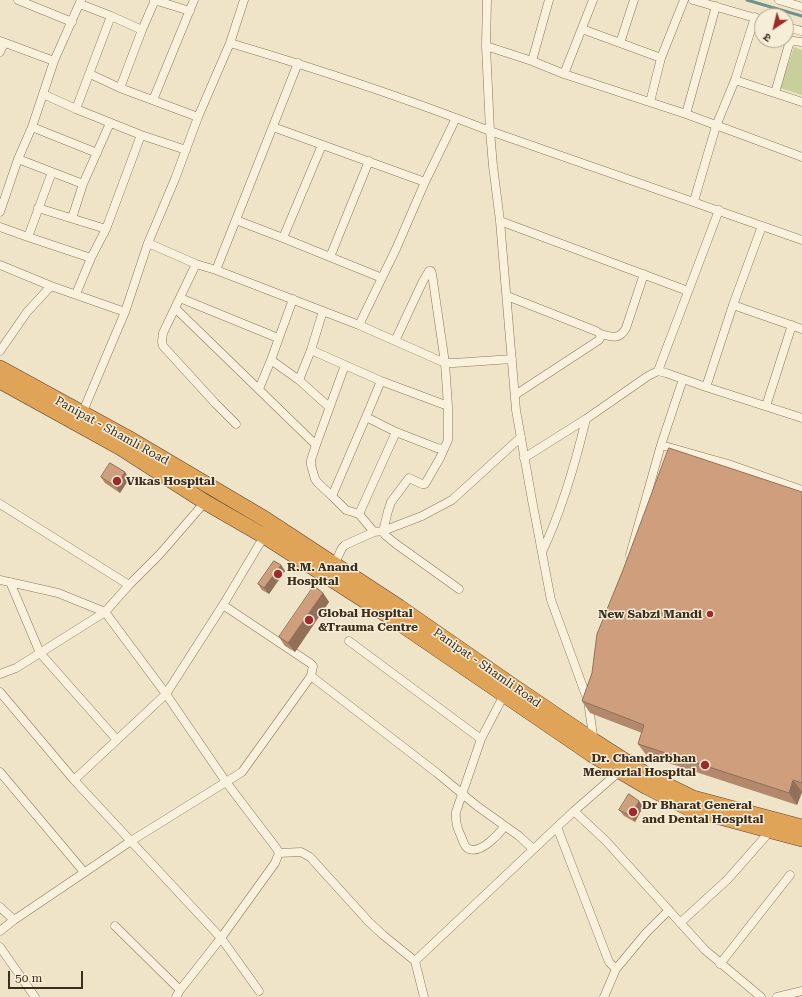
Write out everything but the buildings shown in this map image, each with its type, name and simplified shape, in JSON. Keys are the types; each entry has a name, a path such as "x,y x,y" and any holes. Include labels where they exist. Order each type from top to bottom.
{"highway":[{"name":"Panipat - Shamli Road","path":"0,368 80,419 121,448 204,502 268,530 334,565 399,607 507,690"},
{"name":"Panipat - Shamli Road","path":"0,382 80,419 128,438 268,530 392,618 507,690 593,748 620,771 647,787 690,809 773,825 802,828"},
{"name":"Panipat - Shamli Road","path":"593,748 693,798 773,825 802,838"}],"street":[{"path":"18,0 72,22"},
{"path":"120,88 155,0 190,11"},
{"path":"153,100 194,0"},
{"path":"80,419 125,312 148,243 175,179 198,117 230,43 244,0"},
{"path":"487,0 486,46 490,131 507,296 516,410 552,600 588,701 593,748"},
{"path":"532,61 549,0"},
{"path":"564,74 593,0"},
{"path":"620,43 634,0"},
{"path":"650,102 661,58 684,0"},
{"path":"693,0 754,17"},
{"path":"779,0 802,7"},
{"path":"0,212 3,195 32,127 54,61 80,2 142,30"},
{"path":"686,114 716,6"},
{"path":"76,109 111,16"},
{"path":"582,29 661,58"},
{"path":"694,201 716,126 754,29"},
{"path":"775,93 790,43 793,41 802,42"},
{"path":"0,52 2,42 54,61"},
{"path":"230,43 298,63 802,240"},
{"path":"486,46 532,61 564,74 686,114 802,157"},
{"path":"216,270 298,63"},
{"path":"90,74 120,88 198,117"},
{"path":"735,80 802,102"},
{"path":"43,94 110,123 186,150"},
{"path":"359,324 396,249 425,182 456,118"},
{"path":"72,218 83,184 110,123"},
{"path":"32,127 97,153"},
{"path":"273,127 425,182"},
{"path":"76,294 91,258 106,229 141,135"},
{"path":"283,238 322,145"},
{"path":"18,159 83,184"},
{"path":"330,257 369,161"},
{"path":"28,237 52,172"},
{"path":"38,208 106,229"},
{"path":"658,371 719,210"},
{"path":"236,220 382,278"},
{"path":"500,221 688,291"},
{"path":"706,387 733,305 762,226"},
{"path":"0,227 91,258"},
{"path":"148,243 196,264 216,270 359,324 445,363 454,364 512,359"},
{"path":"196,264 163,333 162,342 163,346 236,424"},
{"path":"0,265 51,286 125,312"},
{"path":"395,341 423,281 430,270 432,274 445,363 448,406 448,440 440,458 425,484 408,478 389,506 383,531 385,535 396,544 460,589"},
{"path":"507,296 601,334 612,337 619,336 623,334 626,328 644,274"},
{"path":"0,351 27,312 51,286"},
{"path":"180,298 278,338"},
{"path":"259,389 271,360 292,299"},
{"path":"733,305 802,329"},
{"path":"175,308 316,445"},
{"path":"300,380 323,311"},
{"path":"766,406 792,325"},
{"path":"515,396 599,340 601,334"},
{"path":"311,350 381,381 448,406"},
{"path":"271,360 300,380 329,407"},
{"path":"345,365 316,445 311,460 311,465 315,479 346,510 359,514 374,532"},
{"path":"524,458 586,419 648,376 658,371 802,418"},
{"path":"627,564 661,445 683,379"},
{"path":"332,496 381,381"},
{"path":"366,417 396,432 437,448 444,449"},
{"path":"542,552 551,533 578,454 586,419"},
{"path":"359,514 396,432"},
{"path":"334,565 345,545 374,532 383,531 422,516 452,500 521,437"},
{"path":"661,445 728,464 802,490"},
{"path":"0,674 16,668 105,612 160,554 204,502"},
{"path":"0,504 129,585"},
{"path":"74,780 166,694 223,605 268,530"},
{"path":"0,580 58,593 105,612 166,694 226,782 275,845 279,853 275,863 221,938 178,993 115,926"},
{"path":"10,582 40,653 117,740"},
{"path":"0,930 131,840 242,772 311,676 313,667 310,663 223,605"},
{"path":"349,641 481,739"},
{"path":"311,676 437,773 477,806 519,836 533,849"},
{"path":"588,701 593,687"},
{"path":"505,826 499,834 481,848 473,850 468,849 464,844 455,819 456,812 481,739 507,690"},
{"path":"0,692 74,780 221,938 259,990"},
{"path":"415,961 574,811 620,771"},
{"path":"0,772 84,872"},
{"path":"574,811 606,841 705,950 761,997"},
{"path":"680,923 728,879 773,825"},
{"path":"557,827 609,962 616,969"},
{"path":"279,853 301,852 310,857 369,922 415,961 424,997"},
{"path":"720,964 790,875"},
{"path":"0,907 14,920"},
{"path":"604,997 616,969 646,933 669,910"},
{"path":"0,947 35,997"},
{"path":"777,997 802,991"}],"green space":[{"path":"794,47 802,50 802,95 780,88"}],"waterway":[{"path":"747,0 802,16"}],"place":[{"name":"Vikas Hospital","path":"117,481"},
{"name":"R.M. Anand Hospital","path":"278,574"},
{"name":"New Sabzi Mandi","path":"710,614"},
{"name":"Global Hospital &Trauma Centre","path":"309,620"},
{"name":"Dr. Chandarbhan Memorial Hospital","path":"705,765"},
{"name":"Dr Bharat General and Dental Hospital","path":"633,812"}]}
